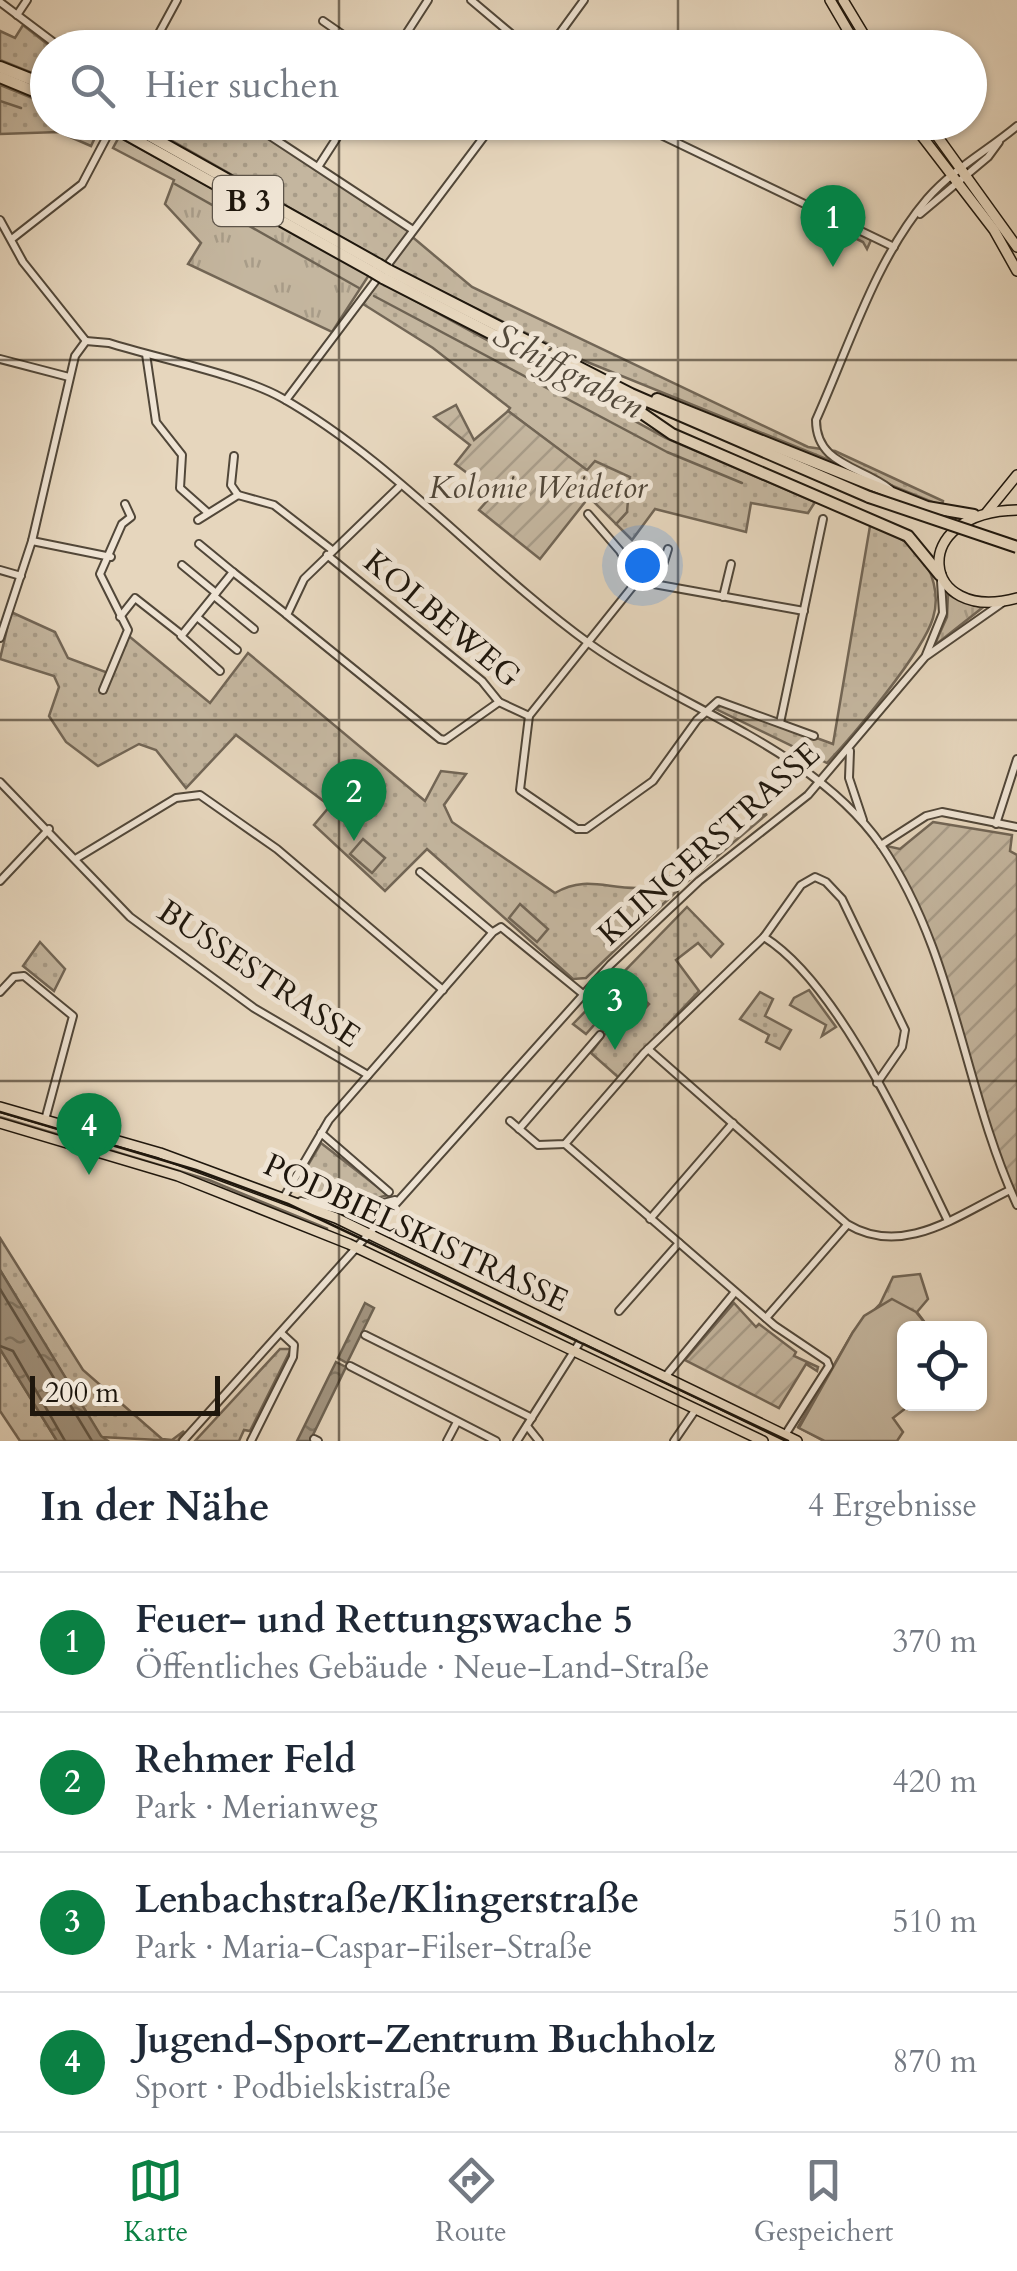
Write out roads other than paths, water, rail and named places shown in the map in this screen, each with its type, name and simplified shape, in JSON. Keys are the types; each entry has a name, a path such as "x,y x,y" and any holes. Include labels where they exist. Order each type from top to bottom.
{"highway":[{"path":"0,67 30,79"},
{"path":"0,78 30,90"},
{"name":"B 3","path":"149,140 381,271 628,403"},
{"name":"B 3","path":"381,271 678,416 869,496 1017,548"},
{"path":"570,364 901,497 941,511 974,515"},
{"path":"628,403 678,416"},
{"path":"628,403 672,434 908,536 940,575"}],"main road":[{"path":"830,0 848,30"},
{"path":"843,0 861,30"},
{"path":"925,140 1017,271"},
{"path":"941,140 1017,247"},
{"path":"987,512 1017,475"},
{"path":"1017,510 974,515 946,537 940,575 960,597 1003,602 1017,598"},
{"name":"PODBIELSKISTRASSE","path":"0,1107 282,1196 370,1233 797,1441"},
{"name":"PODBIELSKISTRASSE","path":"0,1124 178,1176 356,1248 757,1440"}],"street":[{"path":"16,15 28,0"},
{"path":"160,30 176,0"},
{"path":"408,30 428,0"},
{"path":"471,0 507,30"},
{"path":"562,30 584,0"},
{"path":"0,2 36,30"},
{"path":"323,21 336,30"},
{"path":"901,497 821,447 816,420 894,248 924,203 1017,126"},
{"path":"13,238 82,184 112,140"},
{"path":"276,140 413,230"},
{"path":"318,167 336,140"},
{"path":"286,400 481,140"},
{"path":"671,140 894,248"},
{"path":"917,217 955,178"},
{"path":"0,220 24,262 86,341"},
{"path":"0,638 32,541 77,349 86,341 93,338 286,400 399,486 590,644 819,784 866,826 927,931 989,1140 1017,1205"},
{"path":"146,354 156,422 182,455 180,488 207,512"},
{"path":"0,360 69,377"},
{"path":"198,520 238,494 231,485 234,456"},
{"path":"287,614 304,579 399,486"},
{"name":"KOLBEWEG","path":"238,494 274,505 482,681 498,702 529,716"},
{"path":"103,690 128,630 100,574 111,557 122,524 130,518 125,504"},
{"path":"588,514 620,551 637,581"},
{"path":"780,723 822,519"},
{"path":"32,541 111,557"},
{"path":"198,544 440,739 445,740 498,702"},
{"path":"657,584 668,549"},
{"path":"723,597 731,564"},
{"path":"182,565 254,629"},
{"path":"0,570 21,576"},
{"path":"220,671 179,638 233,572"},
{"name":"KLINGERSTRASSE","path":"925,657 943,613 940,575"},
{"path":"637,581 529,716 520,790 582,831 654,782 704,712 718,701 814,736"},
{"path":"637,581 804,611"},
{"path":"120,618 135,598 182,635"},
{"name":"KLINGERSTRASSE","path":"183,1441 583,994 676,902 819,784 925,657 1003,602"},
{"path":"197,617 237,650"},
{"path":"850,750 849,778 866,826"},
{"path":"996,824 1017,759"},
{"name":"BUSSESTRASSE","path":"0,782 77,858 118,906 189,964 368,1075"},
{"path":"77,858 176,798 200,795 276,849 442,990"},
{"path":"880,845 934,813 948,812 1017,826"},
{"path":"0,881 49,829"},
{"path":"420,872 493,932"},
{"path":"510,1121 538,1146 565,1144 648,1049 764,937 809,878 820,879 836,892 866,942 905,1030 902,1047 876,1083"},
{"path":"401,1198 371,1210 348,1212 282,1196 321,1132 493,932 501,927 583,994"},
{"path":"764,937 781,948 823,997 876,1083 947,1219"},
{"path":"0,992 14,977 24,976 73,1016 45,1120"},
{"path":"519,1128 600,1035"},
{"path":"648,1049 847,1224 866,1236 893,1240 1010,1190"},
{"path":"650,1219 733,1124"},
{"path":"321,1132 389,1192"},
{"path":"565,1144 766,1318 828,1364 785,1435"},
{"path":"766,1318 847,1224"},
{"path":"619,1311 678,1243"},
{"path":"665,1377 735,1292"},
{"path":"251,1441 293,1357 294,1345 280,1333"},
{"path":"364,1335 530,1422 539,1441"},
{"path":"517,1441 583,1337"},
{"path":"350,1366 496,1441"},
{"path":"674,1441 697,1408"},
{"path":"448,1441 457,1422"}],"water":[{"path":"0,1270 101,1436 108,1441 57,1441 0,1349"},
{"path":"365,1303 374,1308 347,1363 338,1358"},
{"path":"336,1362 346,1367 310,1441 297,1441"}],"waterway":[{"name":"Schiffgraben","path":"0,101 21,108"},
{"name":"Schiffgraben","path":"175,184 359,288"},
{"name":"Schiffgraben","path":"374,296 667,452 742,483"}],"tram line":[{"path":"0,1112 196,1170 288,1204 788,1441"}],"place":[{"name":"Feuer- und Rettungswache 5","path":"833,267"},
{"name":"Rehmer Feld","path":"354,841"},
{"name":"Lenbachstraße/Klingerstraße","path":"615,1050"},
{"name":"Jugend-Sport-Zentrum Buchholz","path":"89,1175"}],"park label":[{"name":"Kolonie Weidetor","path":"538,488"}]}
